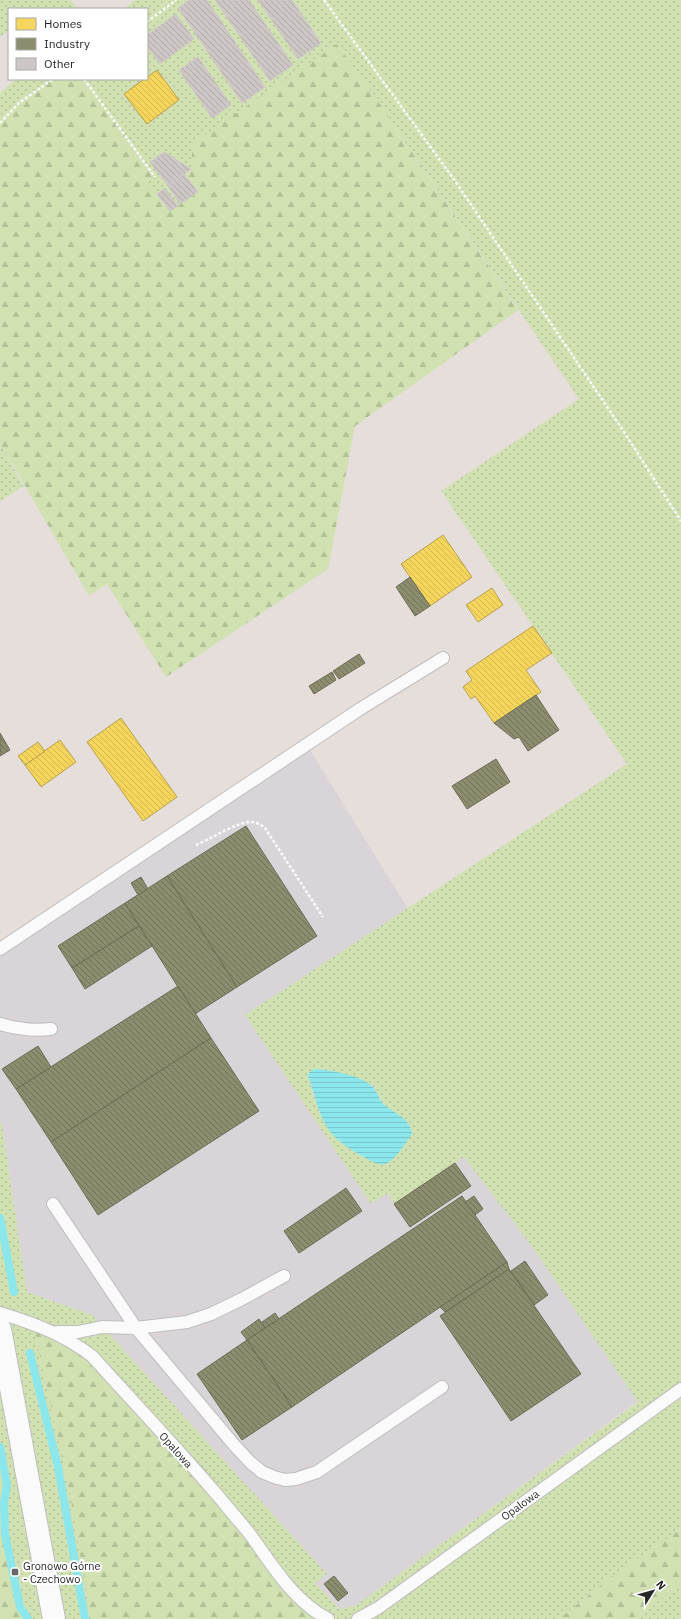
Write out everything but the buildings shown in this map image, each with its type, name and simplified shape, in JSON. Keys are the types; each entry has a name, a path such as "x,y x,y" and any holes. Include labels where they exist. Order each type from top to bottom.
{"street":[{"path":"0,1328 54,1619"}],"lane":[{"path":"0,950 360,709 443,658"},
{"path":"0,1024 24,1030 51,1028"},
{"path":"53,1204 136,1328 234,1446 262,1472 285,1480 309,1476 318,1472 442,1387"},
{"path":"54,1332 78,1332 102,1327 136,1328 187,1322 211,1314 284,1276"},
{"name":"Opalowa","path":"0,1313 54,1332 79,1346 92,1356 222,1501 248,1532 299,1599 328,1619"},
{"name":"Opalowa","path":"358,1619 378,1608 681,1389"}],"path":[{"path":"148,21 176,0"},
{"path":"324,0 453,178 624,432 681,521"},
{"path":"0,123 19,103 51,80"},
{"path":"85,80 155,177"},
{"path":"191,847 243,823 252,822 260,824 265,828 323,917"}],"shaded area":[{"path":"307,745 408,909 246,1015 388,1193 394,1203 464,1156 531,1245 638,1401 355,1606 340,1609 315,1583 327,1574 92,1315 27,1292 2,1125 0,1122 0,949"}],"green space":[{"path":"0,0 70,0 78,8 8,8 8,31 0,37"},
{"path":"135,0 681,0 681,1529 611,1577 559,1619 328,1619 33,1324 70,1494 91,1619 28,1619 20,1607 5,1534 4,1502 7,1485 0,1447 0,1122 2,1125 27,1292 92,1315 327,1574 315,1583 340,1609 355,1606 638,1402 531,1245 464,1157 394,1204 388,1193 371,1204 245,1015 627,764 441,491 579,399 375,97 337,44 198,192 170,211 148,182 155,176 85,80 148,80 148,8 125,8","holes":["316,1069 338,1072 362,1080 373,1086 380,1101 408,1123 370,1160 340,1142 327,1128 317,1107 308,1077 309,1073"]},
{"path":"337,44 375,97 518,310 355,426 328,569 166,677 107,584 89,596 0,443 0,123 19,103 52,80 85,80 155,177 148,182 170,211 197,192 184,174 191,169 193,143"},
{"path":"15,80 52,80 19,103 0,123 0,93"},
{"path":"0,443 23,486 0,502"},
{"path":"33,1324 92,1356 281,1577 328,1619 91,1619 70,1494"},
{"path":"0,1447 7,1485 4,1502 5,1534 20,1607 28,1619 0,1619"},
{"path":"681,1529 681,1581 638,1619 559,1619 611,1577"},
{"path":"681,1581 681,1619 638,1619"}],"water":[{"path":"316,1069 354,1076 367,1082 374,1088 383,1104 406,1120 412,1134 393,1159 385,1164 376,1163 350,1149 332,1134 321,1114 308,1076 312,1070"}],"waterway":[{"path":"0,1218 14,1292"},
{"path":"30,1353 58,1467 85,1619"},
{"path":"0,1447 7,1485 4,1502 5,1534 20,1607 28,1619"}],"place":[{"name":"Gronowo Górne - Czechowo","path":"15,1572"}]}
